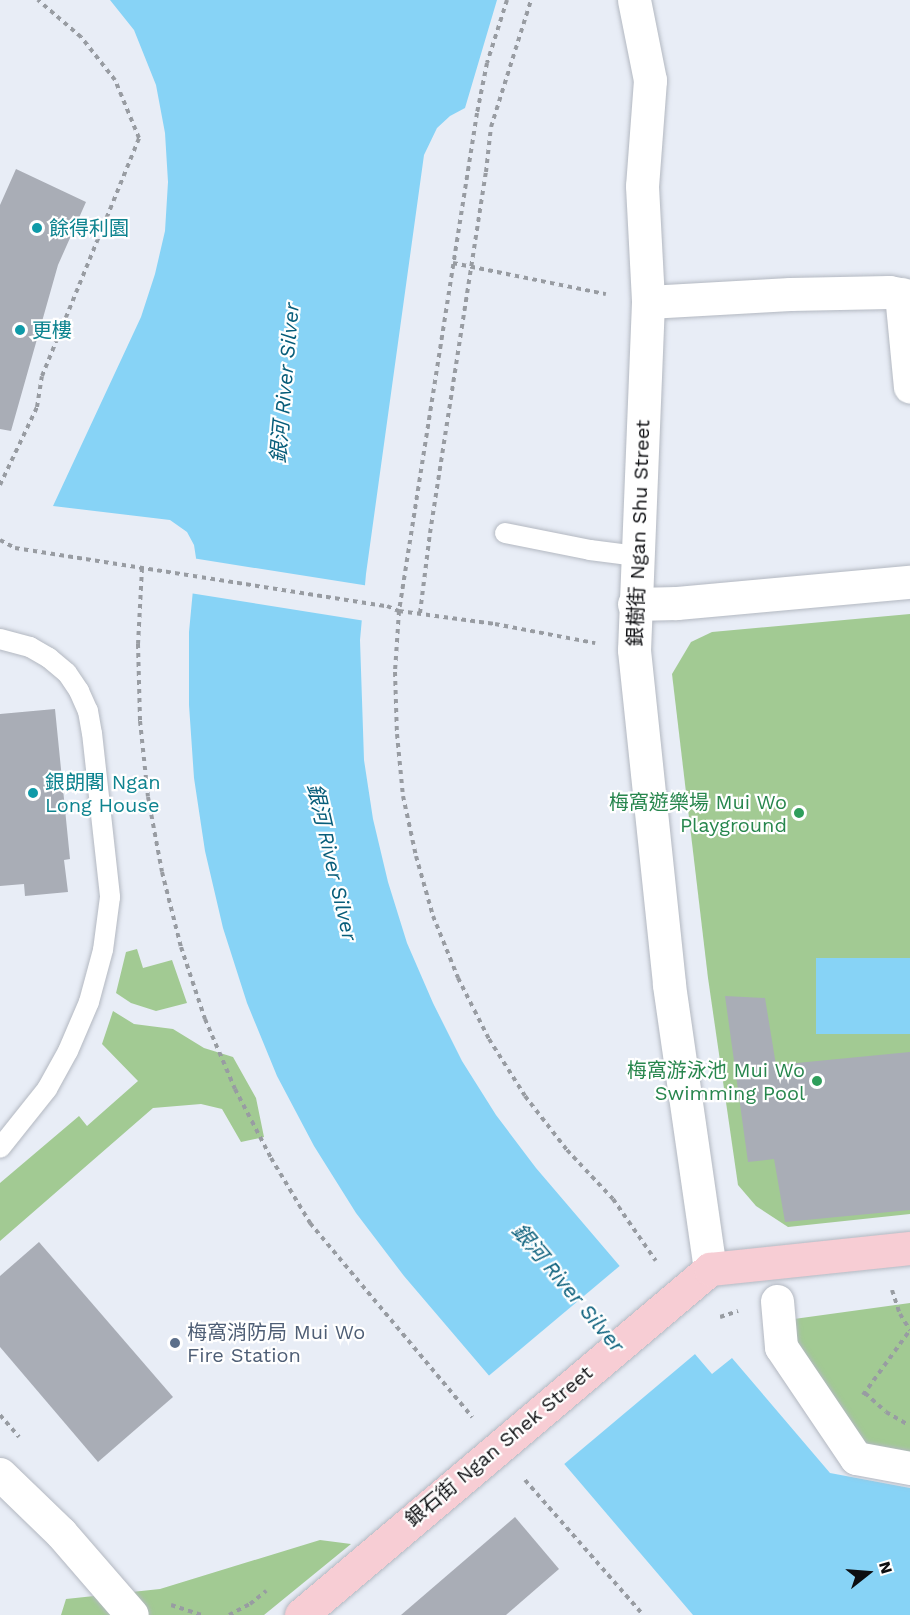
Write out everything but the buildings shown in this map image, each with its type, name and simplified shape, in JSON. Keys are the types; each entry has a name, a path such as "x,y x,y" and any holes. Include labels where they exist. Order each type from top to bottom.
{"street":[{"name":"銀樹街 Ngan Shu Street","path":"634,0 650,80 642,186 648,302 634,604 634,650 669,985 710,1269"},
{"path":"648,302 790,294 906,295 910,387"},
{"path":"634,604 677,603 910,582"},
{"path":"710,1269 910,1248"},
{"name":"銀石街 Ngan Shek Street","path":"301,1615 710,1269"},
{"path":"777,1301 781,1347 856,1458 910,1468"},
{"path":"0,1474 61,1533 132,1615"}],"lane":[{"path":"506,533 590,550 637,556"},
{"path":"0,639 30,647 49,658 67,673 88,711 110,897 103,950 89,1002 69,1051 47,1089 0,1148"}],"path":[{"path":"0,485 37,407 42,376 139,138 115,80 81,37 38,0"},
{"path":"507,0 484,73 399,611 395,672 396,734 403,796 416,856 433,916 449,957 489,1039 525,1096 567,1150 613,1199 656,1261"},
{"path":"420,614 491,126 531,0"},
{"path":"453,263 648,302"},
{"path":"0,540 15,548 387,606 399,611 495,624 634,650"},
{"path":"142,568 139,688 148,797 162,872 181,947 205,1019 250,1119 310,1223 505,1441 643,1615"},
{"path":"838,1431 910,1330 900,1314 892,1289"},
{"path":"865,1393 886,1412 910,1426"}],"green space":[{"name":"梅窩遊樂場 Mui Wo Playground","path":"910,614 910,1214 788,1227 756,1206 738,1185 708,978 672,674 691,642 712,632"},
{"path":"137,949 143,968 172,960 187,1003 156,1011 131,1003 116,993 126,952"},
{"path":"113,1011 134,1024 173,1029 204,1048 233,1057 256,1098 264,1137 241,1142 222,1109 201,1104 153,1108 0,1241 0,1183 79,1116 87,1126 138,1081 102,1044"},
{"path":"910,1303 910,1461 864,1454 799,1361 794,1319"},
{"path":"320,1540 351,1544 264,1615 61,1615 66,1599 160,1589"}],"water":[{"name":"銀河 River Silver","path":"110,0 497,0 465,108 450,116 437,128 424,155 366,574 360,640 364,760 373,819 388,882 407,943 433,1003 462,1061 496,1115 536,1168 712,1374 732,1358 830,1473 910,1488 910,1615 693,1615 404,1276 356,1213 314,1146 277,1076 247,1003 223,928 205,851 194,778 189,705 189,632 196,558 194,545 187,532 170,520 53,506 141,317 155,274 165,231 168,182 165,133 156,85 134,30"},
{"path":"816,958 910,958 910,1034 816,1034"}],"pier":[{"path":"192,558 368,586 362,620 187,593"},
{"path":"622,1264 697,1353 561,1467 486,1378"}],"place":[{"name":"餘得利園","path":"37,228"},
{"name":"更樓","path":"20,330"},
{"name":"銀朗閣 Ngan Long House","path":"33,793"},
{"name":"梅窩遊樂場 Mui Wo Playground","path":"799,813"},
{"name":"梅窩游泳池 Mui Wo Swimming Pool","path":"817,1081"},
{"name":"梅窩消防局 Mui Wo Fire Station","path":"175,1343"}]}
